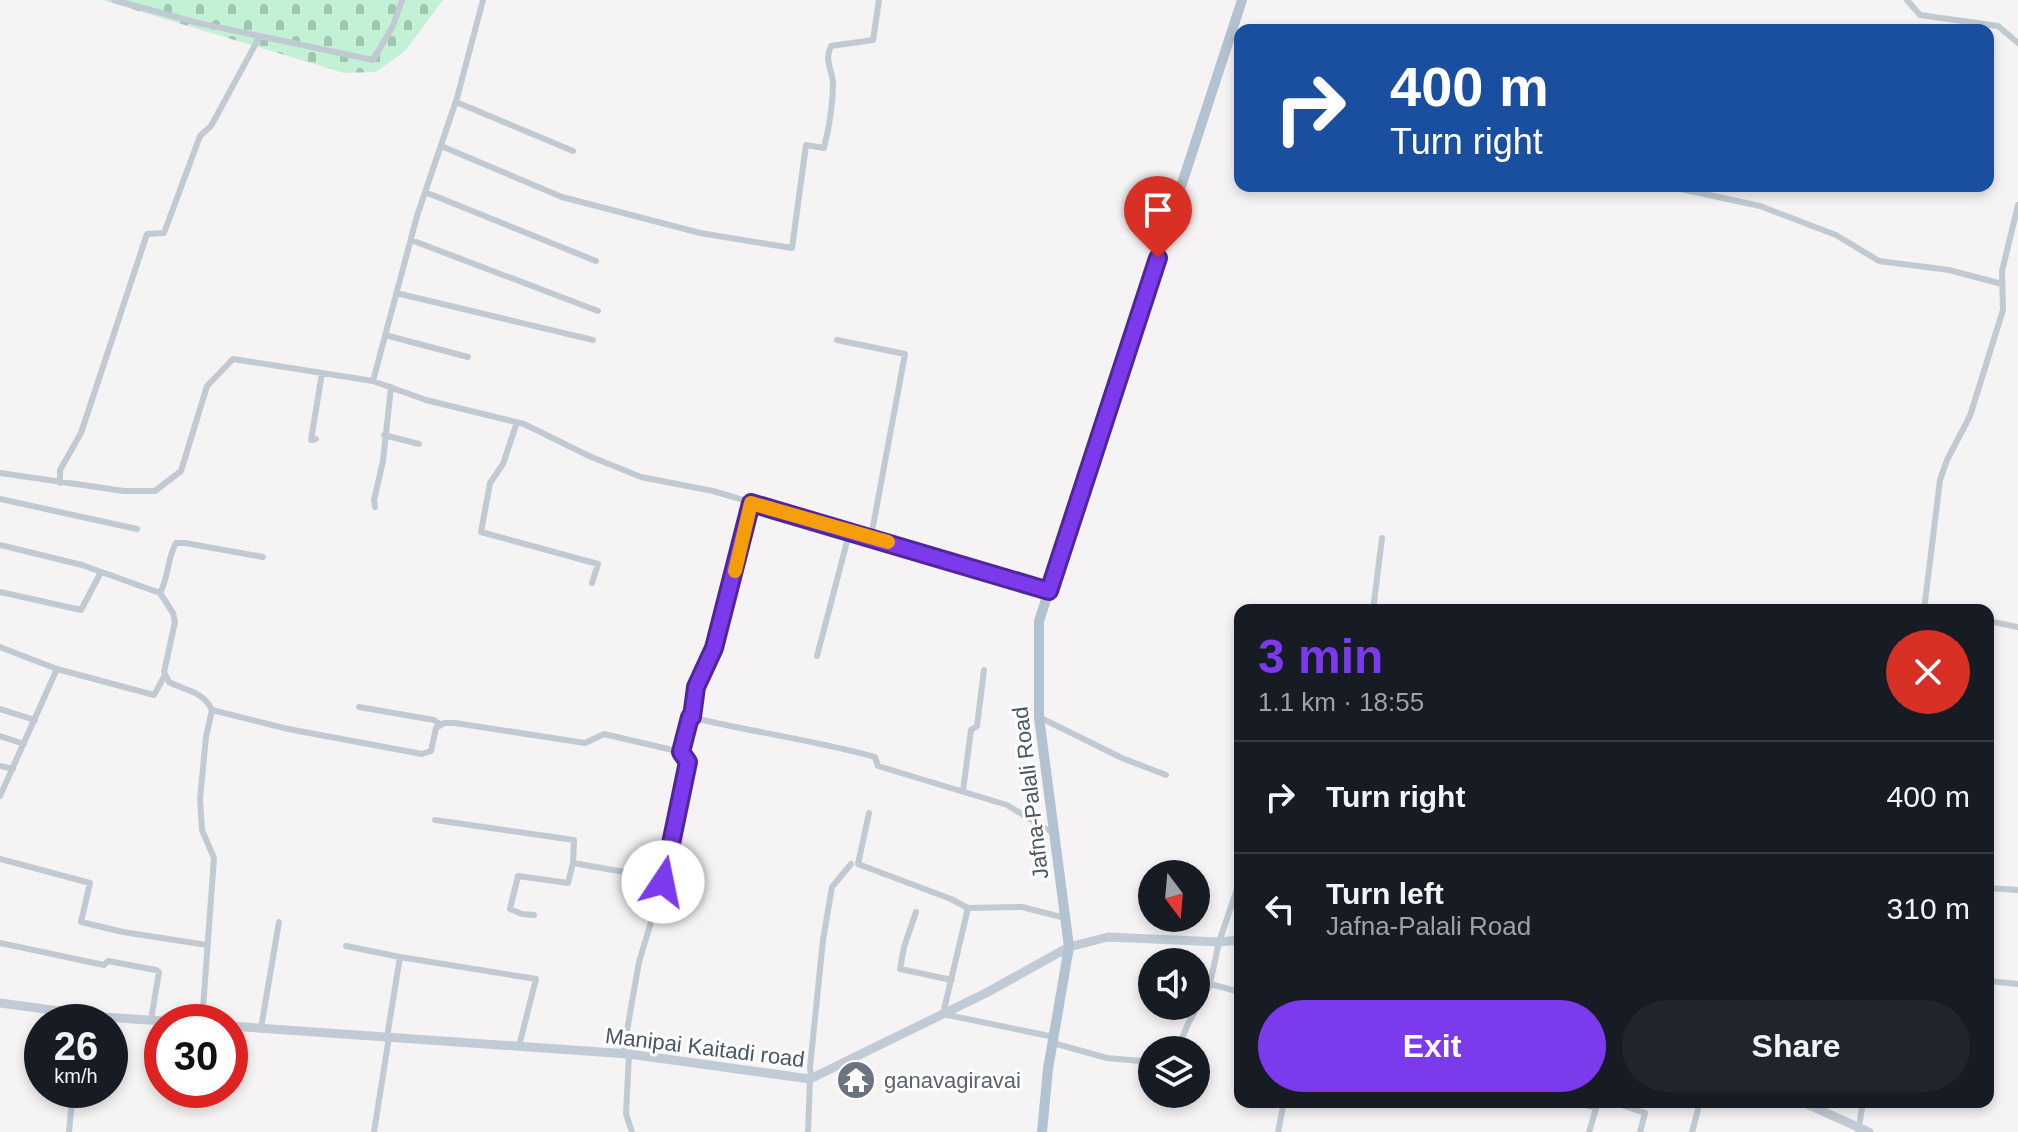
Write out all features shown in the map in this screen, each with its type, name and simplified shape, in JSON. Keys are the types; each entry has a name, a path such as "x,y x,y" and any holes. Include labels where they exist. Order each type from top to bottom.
{"main road":[{"name":"Jafna-Palali Road","path":"1234,24 1242,0"},
{"name":"Jafna-Palali Road","path":"1042,1132 1053,1040 1069,947 1039,717 1039,621 1234,24"},
{"name":"Manipai Kaitadi road","path":"248,1027 626,1053 811,1078 943,1014 1069,947 1108,937 1234,941"},
{"path":"0,1003 24,1007"},
{"path":"1814,1108 1858,1130 1869,1132"}],"street":[{"path":"114,0 198,23 373,60 393,26 402,0"},
{"path":"373,381 411,240 456,102 483,0"},
{"path":"441,146 562,197 700,233 792,248 806,145 824,148 828,134 833,81 827,62 828,52 831,46 873,40 879,0"},
{"path":"1907,0 1920,15 1984,24"},
{"path":"1994,25 2018,43"},
{"path":"60,483 60,470 81,433 147,234 164,233 200,136 211,126 260,36"},
{"path":"456,102 573,151"},
{"path":"425,192 596,261"},
{"path":"1695,192 1760,206 1836,235 1879,261 1949,270 2002,284"},
{"path":"1927,604 1940,480 1970,416 2003,310 2002,271 2018,205"},
{"path":"411,240 598,311"},
{"path":"396,293 593,340"},
{"path":"385,335 468,357"},
{"path":"837,340 905,354 871,537"},
{"path":"0,473 124,491 155,491 181,471 207,386 233,359 373,381 426,400 517,422 641,477 713,491 1049,591"},
{"path":"316,439 311,440 322,373"},
{"path":"375,507 391,387"},
{"path":"517,422 503,464 490,483 481,532 598,564 592,583"},
{"path":"384,435 419,444"},
{"path":"0,499 137,529"},
{"path":"681,752 692,717 696,687 714,648 751,503"},
{"path":"817,656 850,530"},
{"path":"1374,604 1382,538"},
{"path":"160,593 166,583 171,550 176,543 263,557"},
{"path":"0,545 101,572 160,593 175,622 165,674 154,695 57,669 0,647"},
{"path":"0,592 81,610 101,572"},
{"path":"1994,622 2018,627"},
{"path":"0,796 57,669"},
{"path":"963,791 966,758 971,730 977,726 984,670"},
{"path":"165,674 169,682 198,693 212,710 200,799 202,830 214,858 203,1004"},
{"path":"359,707 434,720 441,725"},
{"path":"0,709 35,720"},
{"path":"212,710 288,729 422,754 431,751 436,728 455,723 585,743 604,734 681,752 688,762 664,879 639,962 626,1053 626,1114 632,1132"},
{"path":"692,717 875,757 878,766 1007,805 1055,834"},
{"path":"1039,717 1166,775"},
{"path":"0,736 24,744"},
{"path":"0,766 13,769"},
{"path":"869,813 858,864 968,908 1022,907 1065,918"},
{"path":"435,820 574,840 568,883 518,876 510,909 534,915"},
{"path":"0,859 90,883 81,922 207,945"},
{"path":"573,863 664,879"},
{"path":"808,1132 823,940 832,887 851,864"},
{"path":"1994,888 2018,890"},
{"path":"1234,898 1219,942 1210,984 1234,990"},
{"path":"968,908 943,1014 1053,1040 1107,1058 1138,1061"},
{"path":"916,912 900,969 952,980"},
{"path":"261,1028 279,922"},
{"path":"0,943 104,965 108,961 156,970 159,972 154,1004"},
{"path":"346,946 536,979 519,1046"},
{"path":"374,1132 400,957"},
{"path":"1994,982 2018,984"},
{"path":"69,1132 71,1108"},
{"path":"1278,1132 1283,1108"},
{"path":"1589,1132 1596,1108"},
{"path":"1630,1108 1645,1113 1640,1132"},
{"path":"1692,1132 1698,1108"},
{"path":"1858,1130 1862,1108"}],"green space":[{"path":"102,0 443,0 405,51 376,72 344,73"}],"slow traffic":[{"path":"735,571 751,503 888,542"}],"place":[{"name":"ganavagiravai","path":"856,1080"}],"route":[{"path":"663,882 684,787 688,762 681,752 692,717 696,687 714,648 727,606 751,503 1049,591 1158,258"}]}
